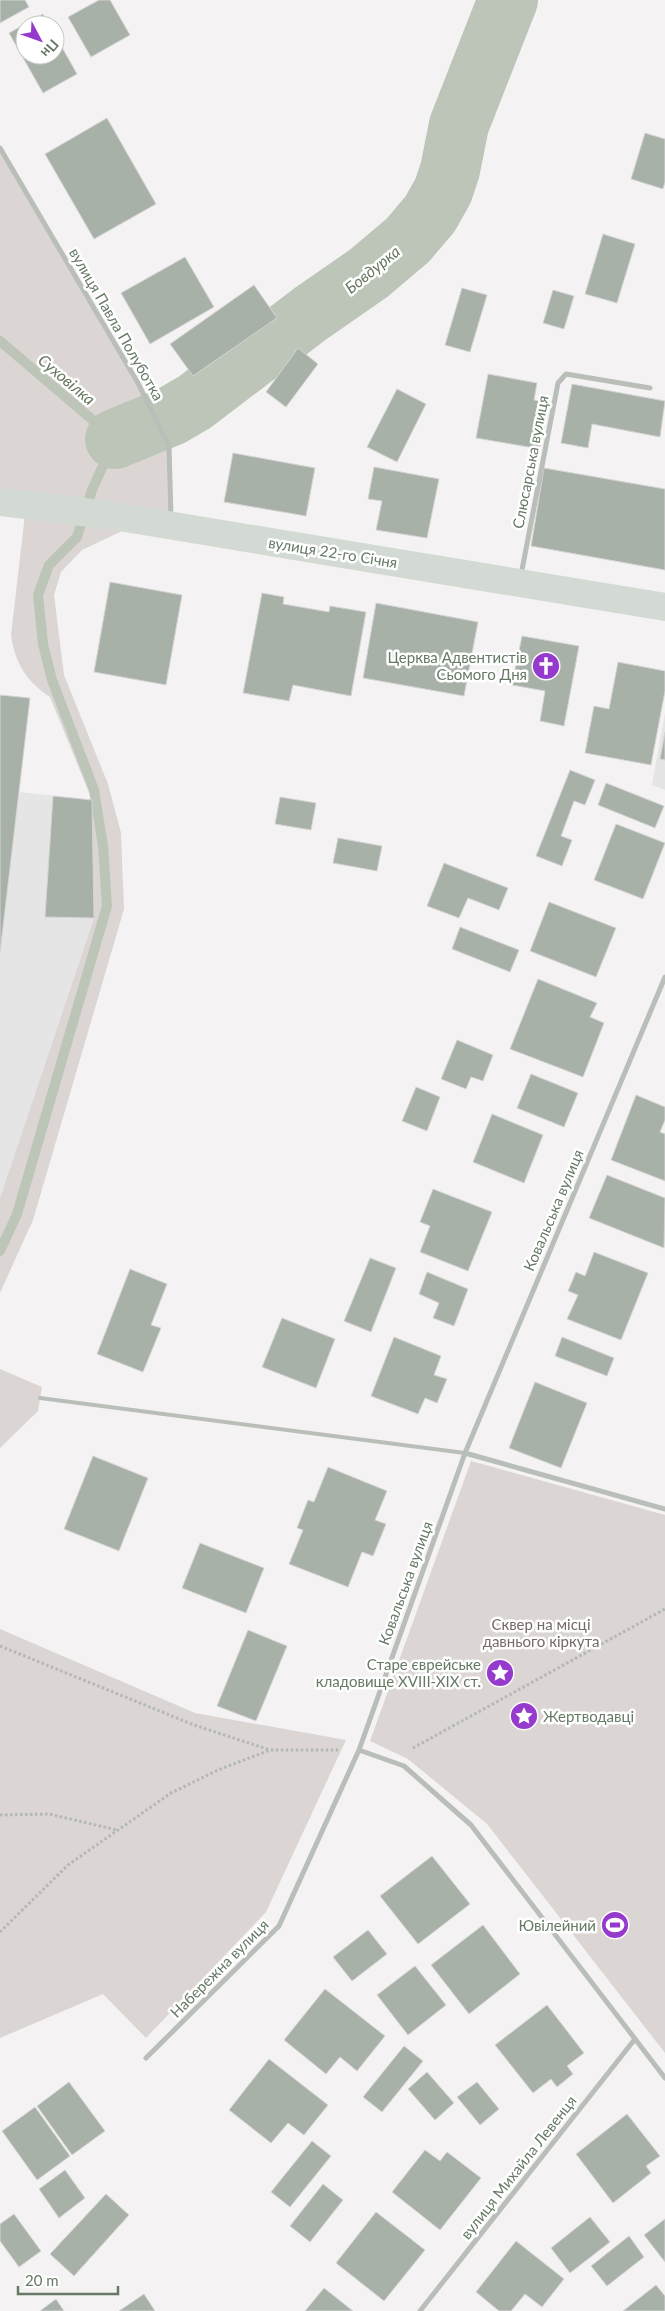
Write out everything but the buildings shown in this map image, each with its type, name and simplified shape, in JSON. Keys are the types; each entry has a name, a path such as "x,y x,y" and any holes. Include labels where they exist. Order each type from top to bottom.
{"main road":[{"name":"вулиця 22-го Січня","path":"0,502 108,515 665,607"}],"street":[{"name":"вулиця Павла Полуботка","path":"0,148 150,407 169,446 171,526"},
{"name":"Слюсарська вулиця","path":"519,583 558,383 566,374 650,388"},
{"name":"Ковальська вулиця","path":"359,1750 465,1453 665,977"},
{"path":"465,1453 665,1509"},
{"path":"359,1750 404,1766 471,1825 665,2078"},
{"name":"Набережна вулиця","path":"146,2058 279,1926 359,1750"},
{"name":"вулиця Михайла Левенця","path":"420,2311 635,2039"}],"lane":[{"path":"40,1398 465,1453"}],"path":[{"path":"391,1761 665,1609"},
{"path":"0,1646 194,1724 270,1750 359,1750"},
{"path":"0,1932 68,1865 171,1793 218,1770 270,1750"},
{"path":"0,1815 49,1814 117,1830"}],"shaded area":[{"path":"665,713 665,790 652,785"},
{"path":"19,792 92,800 94,918 0,1198 0,953"}],"green space":[{"path":"498,0 519,0 477,102 469,127 456,189 440,218 414,248 372,283 200,412 171,430 161,410 191,392 363,265 399,233 421,209 434,186 450,121"},
{"path":"0,148 138,383 169,446 171,526 122,518 120,532 82,550 61,572 54,595 64,675 108,784 121,833 124,909 33,1220 0,1293 0,1198 94,918 92,800 50,697 28,678 15,654 11,635 26,506 0,502"},
{"path":"0,1369 42,1387 38,1411 0,1448"},
{"name":"Сквер на місці давнього кіркута","path":"471,1461 665,1515 665,2053 487,1824 408,1759 370,1741"},
{"path":"0,1629 195,1713 346,1740 266,1912 146,2038 103,1994 0,2038"}],"waterway":[{"name":"Бовдурка","path":"115,439 171,416 195,402 310,314 369,273 408,240 430,214 443,191 450,170 459,125 508,0"},
{"name":"Суховілка","path":"0,341 115,439 92,490 77,537 49,565 38,595 43,644 52,680 94,790 103,846 107,906 17,1214 0,1251"}],"place":[{"name":"Церква Адвентистів Сьомого Дня","path":"546,666"},
{"name":"Старе єврейське кладовище XVIII-XIX ст.","path":"500,1673"},
{"name":"Жертводавці","path":"524,1716"},
{"name":"Ювілейний","path":"615,1925"}]}
